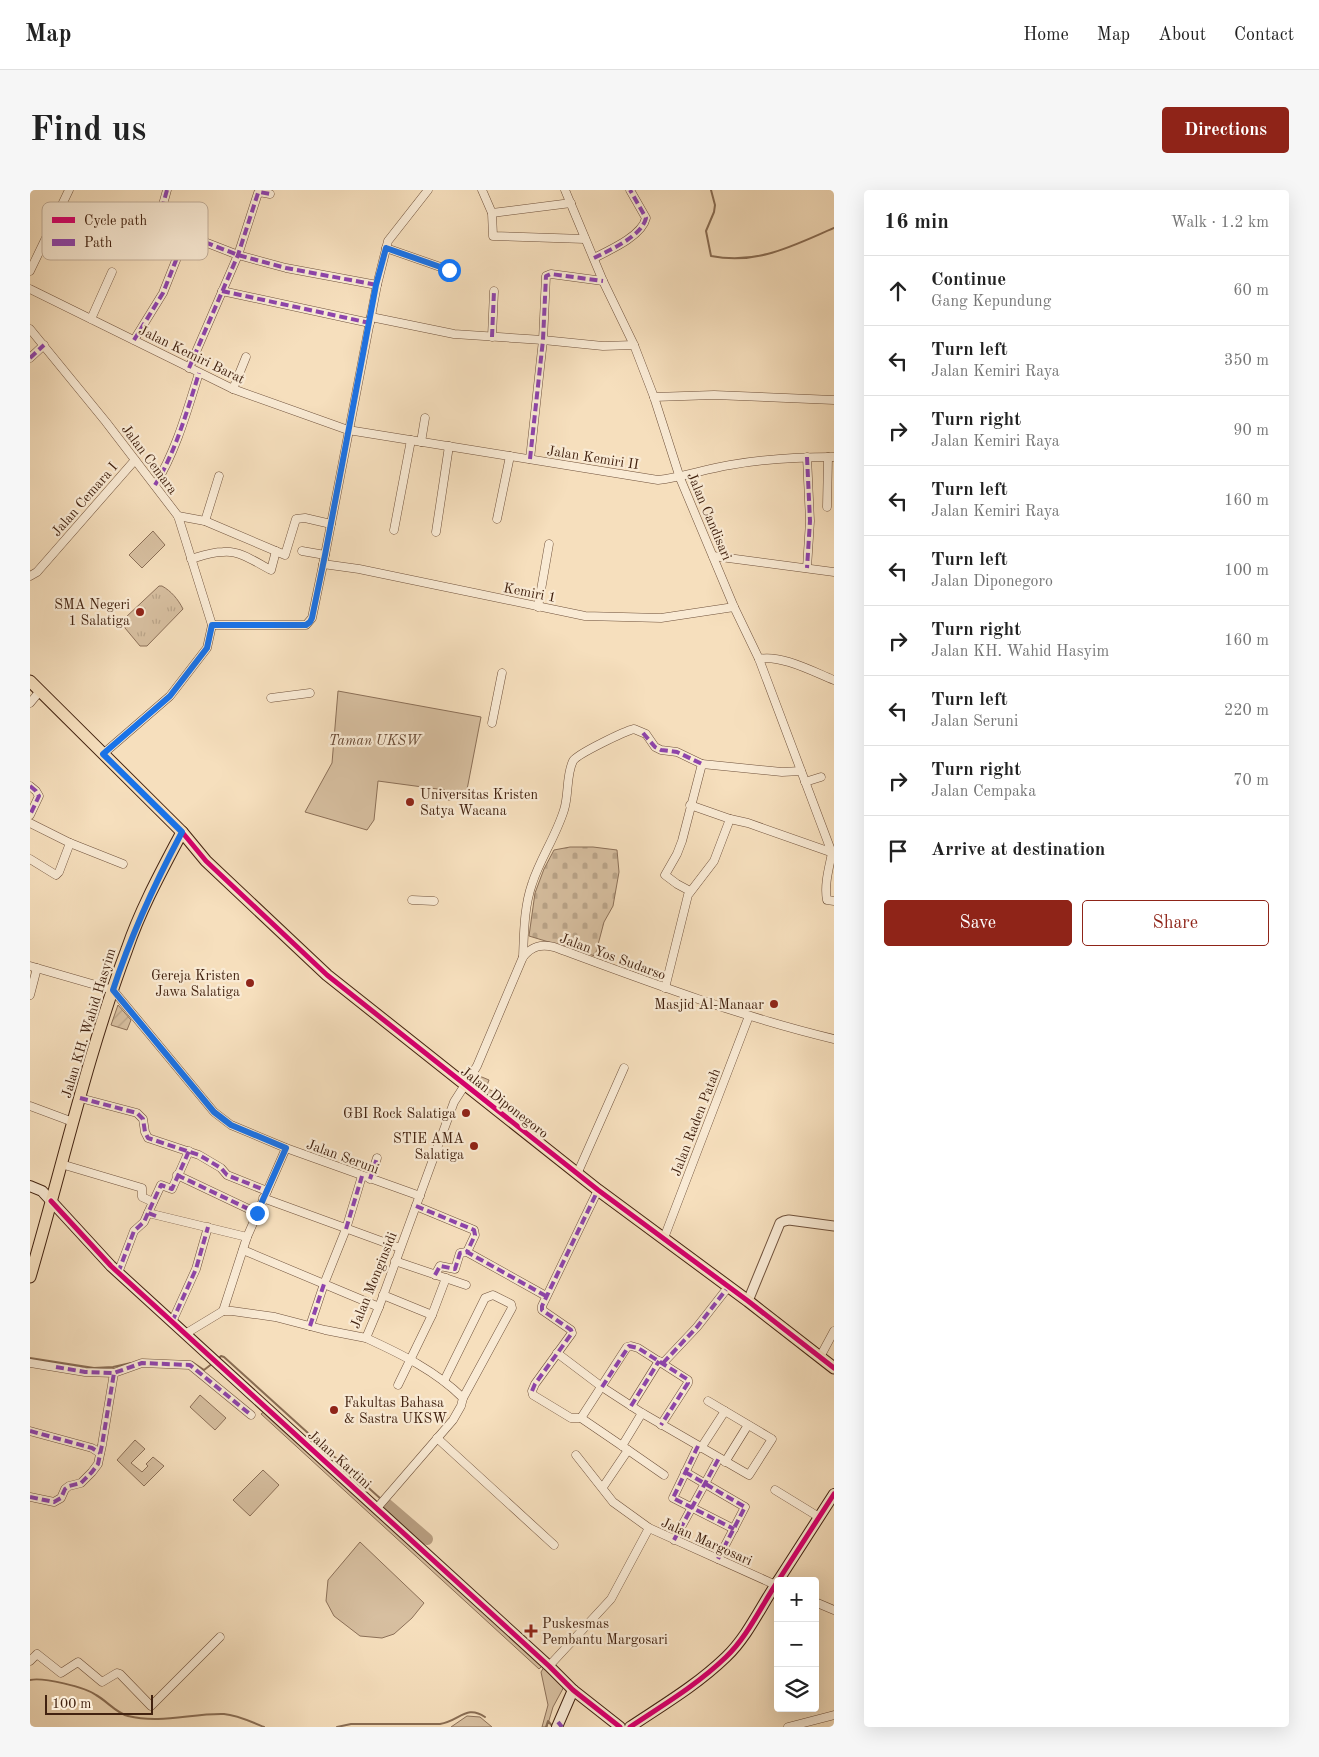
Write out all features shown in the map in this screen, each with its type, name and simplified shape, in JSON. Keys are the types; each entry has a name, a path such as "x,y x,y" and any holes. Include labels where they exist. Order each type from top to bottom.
{"main road":[{"name":"Jalan Diponegoro","path":"30,681 182,832 206,860 327,975 464,1085 578,1172 598,1190 748,1301 834,1368"},
{"name":"Jalan KH. Wahid Hasyim","path":"30,1278 35,1241 51,1201 80,1098 127,948 146,902 182,832"},
{"name":"Jalan Kartini","path":"30,1186 42,1191 118,1273 377,1508 573,1690 620,1727"},
{"path":"781,1577 834,1494"},
{"path":"630,1727 694,1685 727,1656 747,1630 774,1588"},
{"path":"558,1725 573,1690"}],"street":[{"path":"62,202 68,190"},
{"path":"103,754 170,696 207,648 212,625 306,625 312,618 324,564 376,285 387,244 428,190"},
{"path":"482,190 492,213 493,236 586,239"},
{"name":"Jalan Candisari","path":"565,190 603,281 634,345 654,397 680,478 734,607 759,659 833,853"},
{"path":"594,258 620,244 644,225 646,218 630,190"},
{"path":"189,368 238,255 258,194 259,192 270,194"},
{"path":"492,213 571,204"},
{"path":"208,243 238,255 286,268 376,285"},
{"path":"387,244 449,270"},
{"path":"30,272 42,246"},
{"path":"134,340 162,292 175,260"},
{"path":"91,319 112,272"},
{"path":"530,459 543,340 546,276 551,274 603,281"},
{"name":"Jalan Kemiri Barat","path":"30,288 233,389 348,430"},
{"path":"222,291 370,320 454,334 603,346 634,345"},
{"path":"492,337 494,291"},
{"name":"Jalan Cemara","path":"30,329 178,516 212,625"},
{"path":"30,358 44,345"},
{"path":"233,389 246,357"},
{"path":"155,485 165,469 199,373"},
{"path":"654,397 714,394 834,400"},
{"path":"421,442 424,418"},
{"name":"Jalan Kemiri II","path":"348,430 658,480 680,478 700,471 732,465 807,457 831,457"},
{"path":"394,530 411,440"},
{"path":"436,532 449,446"},
{"path":"497,520 510,456"},
{"path":"807,457 810,521 807,568"},
{"path":"827,507 831,457"},
{"name":"Jalan Cemara I","path":"30,576 36,572 135,460"},
{"path":"205,521 219,476"},
{"path":"178,516 205,521 286,554 296,520 306,518 331,524"},
{"path":"538,607 550,544"},
{"path":"191,558 229,552 238,554 271,570 276,551"},
{"path":"302,551 325,555"},
{"path":"713,556 834,572"},
{"name":"Kemiri 1","path":"324,564 359,569 585,616 661,618 734,607"},
{"path":"759,659 776,659 795,664 834,680"},
{"path":"492,723 502,673"},
{"path":"30,703 40,691"},
{"path":"271,698 310,693"},
{"path":"464,1085 478,1066 523,957 528,900 532,884 562,815 573,761 577,757 634,729 646,734 655,747 661,750 677,752 702,764 782,772 801,771"},
{"path":"690,891 676,884 665,875 680,848 702,764"},
{"path":"805,782 821,777"},
{"path":"30,786 39,796 30,815"},
{"path":"690,805 833,853 826,895 827,900 834,901"},
{"path":"665,988 690,891 714,861 730,819"},
{"path":"30,823 70,843 123,864"},
{"path":"30,859 56,875 59,872 70,843"},
{"path":"412,900 434,901"},
{"name":"Jalan Yos Sudarso","path":"523,957 534,947 548,946 749,1016 834,1038"},
{"path":"30,995 34,967 113,990"},
{"name":"Jalan Seruni","path":"113,990 214,1112 231,1125 286,1148 420,1196"},
{"name":"Jalan Raden Patah","path":"664,1238 749,1016"},
{"path":"578,1172 624,1068"},
{"name":"Jalan Monginsidi","path":"223,1311 276,1317 366,1338 454,1102 464,1085"},
{"path":"80,1098 137,1113 143,1119 148,1138 200,1155 221,1168 227,1175 265,1195 346,1229 400,1248"},
{"path":"30,1106 73,1122"},
{"path":"185,1334 223,1311 247,1237 286,1148"},
{"path":"118,1273 134,1231 144,1222 161,1185 172,1189 189,1151"},
{"path":"370,1179 376,1158"},
{"path":"61,1164 142,1188 142,1197 153,1202"},
{"path":"177,1175 257,1213"},
{"path":"310,1326 346,1229 362,1176"},
{"path":"598,1190 542,1306 542,1310 572,1332 532,1391 533,1394 571,1418 581,1418 664,1475"},
{"path":"416,1206 474,1230 475,1236 467,1252"},
{"path":"148,1213 247,1237"},
{"path":"748,1301 780,1223 784,1220 789,1220 834,1226"},
{"path":"172,1322 193,1278 208,1227"},
{"path":"243,1250 379,1307"},
{"path":"435,1275 440,1266 455,1269 460,1253 467,1252 546,1296"},
{"path":"395,1261 466,1285"},
{"path":"398,1384 432,1315 446,1278"},
{"path":"631,1406 661,1362 697,1327 728,1286"},
{"path":"383,1295 432,1315"},
{"path":"377,1508 459,1410 463,1398 512,1308 511,1304 494,1295 485,1298 444,1381"},
{"path":"820,1357 834,1331"},
{"path":"366,1338 410,1360 444,1381 463,1398"},
{"path":"581,1418 629,1346 638,1348 688,1381 662,1425"},
{"path":"557,1353 602,1387 642,1413 749,1475 772,1439 708,1402"},
{"path":"30,1363 85,1372 114,1373 142,1364 190,1364 251,1415"},
{"path":"30,1497 54,1502 58,1501 65,1489 81,1483 98,1464 114,1373"},
{"path":"725,1411 685,1472 673,1498 734,1529"},
{"path":"603,1487 642,1413"},
{"path":"674,1540 705,1483 748,1425"},
{"path":"30,1431 92,1448 100,1453"},
{"path":"437,1438 554,1545"},
{"path":"576,1454 613,1502 649,1528"},
{"path":"685,1472 745,1507 718,1559"},
{"path":"775,1490 819,1517"},
{"name":"Jalan Margosari","path":"549,1666 611,1599 649,1528 774,1582"},
{"path":"819,1604 834,1610"},
{"path":"30,1661 37,1654 62,1673 78,1662 102,1682 120,1674 151,1706 220,1637"},
{"path":"788,1727 834,1714"}],"green space":[{"path":"153,531 165,545 142,568 129,555"},
{"path":"159,586 162,586 171,593 183,609 147,646 140,646 125,628 125,618"},
{"name":"Taman UKSW","path":"338,691 481,717 465,800 446,800 445,790 378,781 374,820 367,830 305,812 332,763"},
{"path":"570,847 617,850 619,872 613,906 604,922 595,956 529,936 535,893 544,869 554,850"},
{"path":"118,1005 131,1020 127,1030 111,1025"},
{"path":"477,1075 489,1080 486,1088 505,1097 504,1111 470,1084"},
{"path":"200,1395 226,1418 215,1430 190,1407"},
{"path":"265,1411 544,1664 539,1669 261,1414"},
{"path":"135,1440 145,1449 131,1463 142,1472 148,1466 146,1464 153,1457 164,1466 144,1486 117,1460"},
{"path":"263,1470 279,1485 250,1516 233,1500"},
{"path":"360,1542 424,1603 412,1618 394,1634 382,1638 360,1636 334,1616 326,1601 328,1580"},
{"path":"546,1664 566,1683 553,1707 547,1727 542,1727 548,1705 541,1672"},
{"path":"467,1716 480,1717 492,1727 451,1727"}],"waterway":[{"path":"711,190 715,205 706,231 711,256 728,258 759,256 789,247 834,228"},
{"path":"218,1359 221,1356 224,1357 382,1500"},
{"path":"30,1358 94,1368 113,1367 131,1363"},
{"path":"171,1361 192,1362 204,1370 213,1363"},
{"path":"384,1502 427,1539"},
{"path":"30,1680 54,1681 83,1689 91,1692 119,1712 128,1716 164,1719 224,1714 239,1717 264,1727"},
{"path":"337,1727 351,1724 440,1724 473,1712 485,1717"},
{"path":"546,1727 548,1721 553,1727"}],"marked path":[{"path":"164,202 167,190"},
{"path":"594,258 624,242 643,225 646,218 630,190"},
{"path":"189,368 238,255 258,193 270,194"},
{"path":"208,243 238,255 286,268 377,285"},
{"path":"386,248 449,270"},
{"path":"134,340 163,293 176,260"},
{"path":"530,459 543,340 546,276 551,274 603,281"},
{"path":"222,291 370,323"},
{"path":"492,337 494,291"},
{"path":"30,358 44,345"},
{"path":"155,485 175,445 199,373"},
{"path":"807,457 810,521 807,568"},
{"path":"643,733 655,747 661,750 677,752 702,764"},
{"path":"30,786 39,796 30,815"},
{"path":"80,1098 137,1113 143,1119 148,1138 199,1155 221,1168 227,1175 267,1191"},
{"path":"156,1216 148,1213 161,1185 172,1189 189,1151"},
{"path":"370,1179 377,1158"},
{"path":"177,1175 257,1213"},
{"path":"346,1229 362,1176"},
{"path":"532,1391 535,1384 572,1333 571,1330 542,1310 542,1306 598,1190"},
{"path":"416,1206 474,1230 475,1235 467,1252"},
{"path":"118,1273 134,1231 144,1222 148,1213"},
{"path":"172,1322 196,1269 208,1227"},
{"path":"435,1275 440,1266 455,1269 460,1253 467,1252 546,1296"},
{"path":"310,1326 324,1284"},
{"path":"663,1363 697,1327 729,1286"},
{"path":"602,1387 629,1346 638,1348 687,1379 688,1383 661,1425"},
{"path":"631,1406 659,1361"},
{"path":"56,1367 85,1372 114,1373 142,1363 190,1365 251,1415"},
{"path":"30,1497 54,1502 61,1498 65,1489 69,1486 81,1483 98,1464 114,1373"},
{"path":"30,1431 92,1448 100,1453"},
{"path":"698,1446 673,1498 734,1529"},
{"path":"674,1540 719,1458"},
{"path":"685,1472 745,1507 718,1559"},
{"path":"558,1722 562,1727"}],"cycle path":[{"path":"182,832 206,861 327,975 598,1190 748,1301 834,1368"},
{"path":"51,1201 111,1266 573,1690 620,1727"},
{"path":"781,1577 834,1494"},
{"path":"630,1727 692,1686 726,1657 748,1630 774,1588"}],"place":[{"name":"SMA Negeri 1 Salatiga","path":"140,612"},
{"name":"Universitas Kristen Satya Wacana","path":"410,802"},
{"name":"Gereja Kristen Jawa Salatiga","path":"250,983"},
{"name":"Masjid Al-Manaar","path":"774,1004"},
{"name":"GBI Rock Salatiga","path":"466,1113"},
{"name":"STIE AMA Salatiga","path":"474,1146"},
{"name":"Fakultas Bahasa & Sastra UKSW","path":"334,1410"},
{"name":"Puskesmas Pembantu Margosari","path":"531,1631"}],"route":[{"path":"257,1213 286,1148 222,1120 113,990 127,948 146,902 182,832 103,754 170,696 207,648 212,625 306,625 310,622 324,564 376,285 386,248 449,270"}]}
